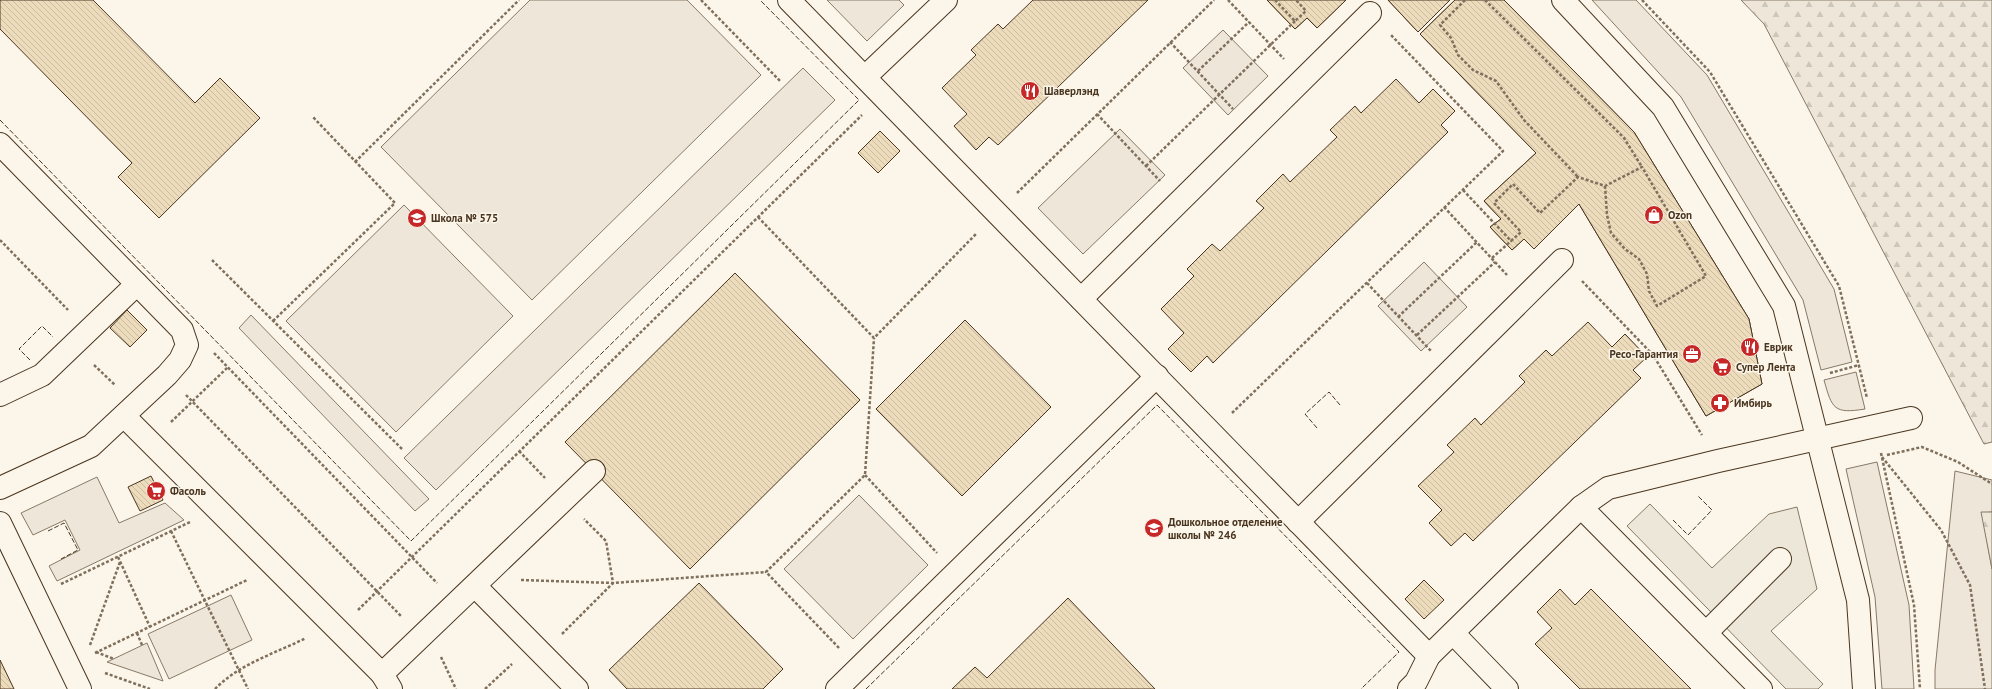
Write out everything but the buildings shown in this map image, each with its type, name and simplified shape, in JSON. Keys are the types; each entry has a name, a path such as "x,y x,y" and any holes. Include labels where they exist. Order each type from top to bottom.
{"lane":[{"path":"789,0 1429,656"},
{"path":"865,77 946,0"},
{"path":"1562,0 1663,108 1784,306 1858,600 1864,689"},
{"path":"1081,299 1370,13"},
{"path":"0,144 182,330 187,345 180,360 167,375 91,446 0,488"},
{"path":"1298,522 1562,260"},
{"path":"0,395 42,375 137,284"},
{"path":"837,689 1157,376"},
{"path":"130,410 151,442 387,682 422,638 594,471"},
{"path":"1409,689 1416,682 1429,656 1581,507 1608,488 1718,461 1910,418"},
{"path":"1581,507 1761,689"},
{"path":"0,523 35,596 77,661 80,689"},
{"path":"1706,633 1780,559"},
{"path":"479,583 537,649 577,689"},
{"path":"1453,633 1507,689"}],"path":[{"path":"355,162 519,0"},
{"path":"701,0 781,82"},
{"path":"479,583 613,583 766,572 864,476 874,338 1097,114 1214,0"},
{"path":"1228,0 1304,79"},
{"path":"1275,0 1295,21"},
{"path":"1146,166 1306,11 1296,0"},
{"path":"1466,0 1440,25 1451,38 1458,55 1472,70 1496,81 1524,120 1578,177 1605,186 1642,167"},
{"path":"1485,0 1624,138 1706,276 1657,306 1649,291 1648,274 1639,259 1625,249 1611,233 1607,215 1605,186"},
{"path":"1642,0 1710,72 1839,286 1874,426 1914,605 1920,689"},
{"path":"1212,433 1503,151 1370,13"},
{"path":"1198,71 1249,22"},
{"path":"1170,42 1233,109"},
{"path":"215,689 224,680 239,670 351,616 882,95"},
{"path":"1097,114 1160,181"},
{"path":"273,321 395,203 312,116"},
{"path":"1492,258 1521,232 1494,203 1513,184 1540,213 1578,177"},
{"path":"1463,190 1511,241"},
{"path":"1444,207 1526,296"},
{"path":"758,217 874,338"},
{"path":"0,240 81,337 130,410"},
{"path":"1398,317 1477,242"},
{"path":"212,260 402,449"},
{"path":"1562,260 1653,355 1718,461"},
{"path":"1417,336 1495,262"},
{"path":"1367,283 1426,346"},
{"path":"187,345 212,351 457,604"},
{"path":"151,442 228,367"},
{"path":"167,375 442,658 456,689"},
{"path":"1874,458 1922,447 1958,462 1992,484"},
{"path":"519,451 606,541 613,583"},
{"path":"1881,456 1941,530 1970,585 1985,689"},
{"path":"864,476 955,573"},
{"path":"35,596 217,508"},
{"path":"171,531 248,689"},
{"path":"118,557 150,627"},
{"path":"77,661 120,562"},
{"path":"77,661 274,566"},
{"path":"766,572 859,668"},
{"path":"485,689 537,649 613,583"},
{"path":"137,632 142,645"},
{"path":"96,652 114,659"},
{"path":"77,661 93,669 150,689"}],"green space":[{"path":"530,0 687,0 761,75 532,300 381,147"},
{"path":"827,0 899,0 904,5 867,41"},
{"path":"1592,0 1636,0 1707,75 1834,289 1852,362 1821,370 1803,300 1681,97"},
{"path":"1741,0 1992,0 1992,442 1984,444 1764,24"},
{"path":"1223,30 1268,76 1228,115 1183,68"},
{"path":"803,68 835,100 436,490 404,458"},
{"path":"1120,129 1165,175 1083,254 1038,208"},
{"path":"404,205 513,316 396,432 286,321"},
{"path":"1424,262 1467,307 1421,351 1378,306"},
{"path":"251,315 429,499 415,511 239,328"},
{"path":"1856,372 1865,409 1847,411 1841,410 1832,403 1824,380"},
{"path":"1877,462 1909,605 1914,689 1882,689 1875,597 1846,469"},
{"path":"1955,471 1992,480 1992,512 1982,513 1992,569 1992,689 1935,689 1935,670"},
{"path":"97,477 119,523 165,503 184,520 57,581 49,566 80,550 65,520 33,535 21,513"},
{"path":"859,495 928,565 853,639 784,569"},
{"path":"1981,512 1992,512 1992,569"},
{"path":"231,595 252,640 169,679 148,634"},
{"path":"147,643 163,681 107,662"}],"shaded area":[{"path":"1650,504 1712,568 1769,514 1797,507 1817,589 1771,631 1823,684 1818,689 1786,689 1627,526"}],"fence":[{"path":"0,120 411,541 859,100 760,0"},
{"path":"30,360 19,349 42,326 53,337"},
{"path":"1317,428 1305,414 1329,392 1340,405"},
{"path":"866,689 1157,405 1399,652 1361,689"},
{"path":"1673,520 1688,535 1712,510 1698,496"},
{"path":"48,531 64,523 78,550 61,559"}],"place":[{"name":"Шаверлэнд","path":"1030,91"},
{"name":"Ozon","path":"1654,215"},
{"name":"Школа № 575","path":"417,218"},
{"name":"Еврик","path":"1750,347"},
{"name":"Ресо-Гарантия","path":"1692,354"},
{"name":"Супер Лента","path":"1722,367"},
{"name":"Имбирь","path":"1720,403"},
{"name":"Фасоль","path":"156,491"},
{"name":"Дошкольное отделение школы № 246","path":"1154,528"}]}
